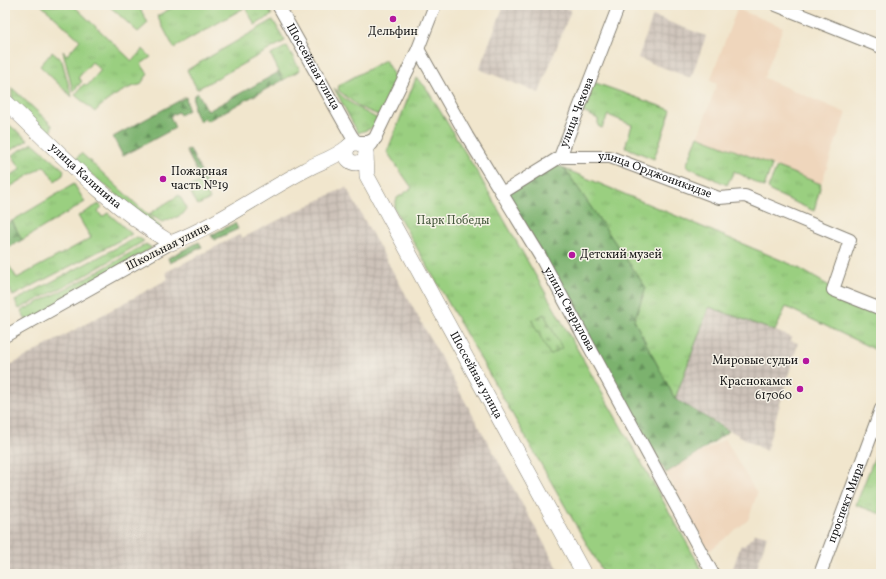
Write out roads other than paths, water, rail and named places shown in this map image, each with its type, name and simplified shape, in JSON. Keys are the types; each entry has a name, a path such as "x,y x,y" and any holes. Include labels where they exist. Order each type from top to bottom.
{"main road":[{"name":"улица Калинина","path":"5,101 106,197 153,232 172,243"},
{"name":"Школьная улица","path":"172,243 201,231 352,145"},
{"path":"352,145 364,147 366,154 367,176 351,162 347,156 352,145"},
{"path":"330,158 351,162 361,161 366,154"},
{"name":"Шоссейная улица","path":"367,176 584,574"}],"street":[{"name":"Шоссейная улица","path":"278,5 347,129 352,145"},
{"path":"366,154 376,138 418,49 435,5"},
{"name":"улица Чехова","path":"502,193 560,157 619,5"},
{"path":"776,5 881,47"},
{"name":"улица Свердлова","path":"418,49 467,136 544,263 713,574"},
{"path":"352,145 368,142 376,138"},
{"name":"улица Орджоникидзе","path":"560,157 610,158 719,198 745,196 850,240 833,290 881,309"},
{"name":"Школьная улица","path":"5,336 172,243"},
{"name":"проспект Мира","path":"820,574 881,409"}],"place":[{"name":"Дельфин","path":"393,19"},
{"name":"Пожарная часть №19","path":"163,179"},
{"name":"Детский музей","path":"572,255"},
{"name":"Мировые судьи","path":"806,361"},
{"name":"Краснокамск 617060","path":"800,389"}],"park label":[{"name":"Парк Победы","path":"453,221"}]}
